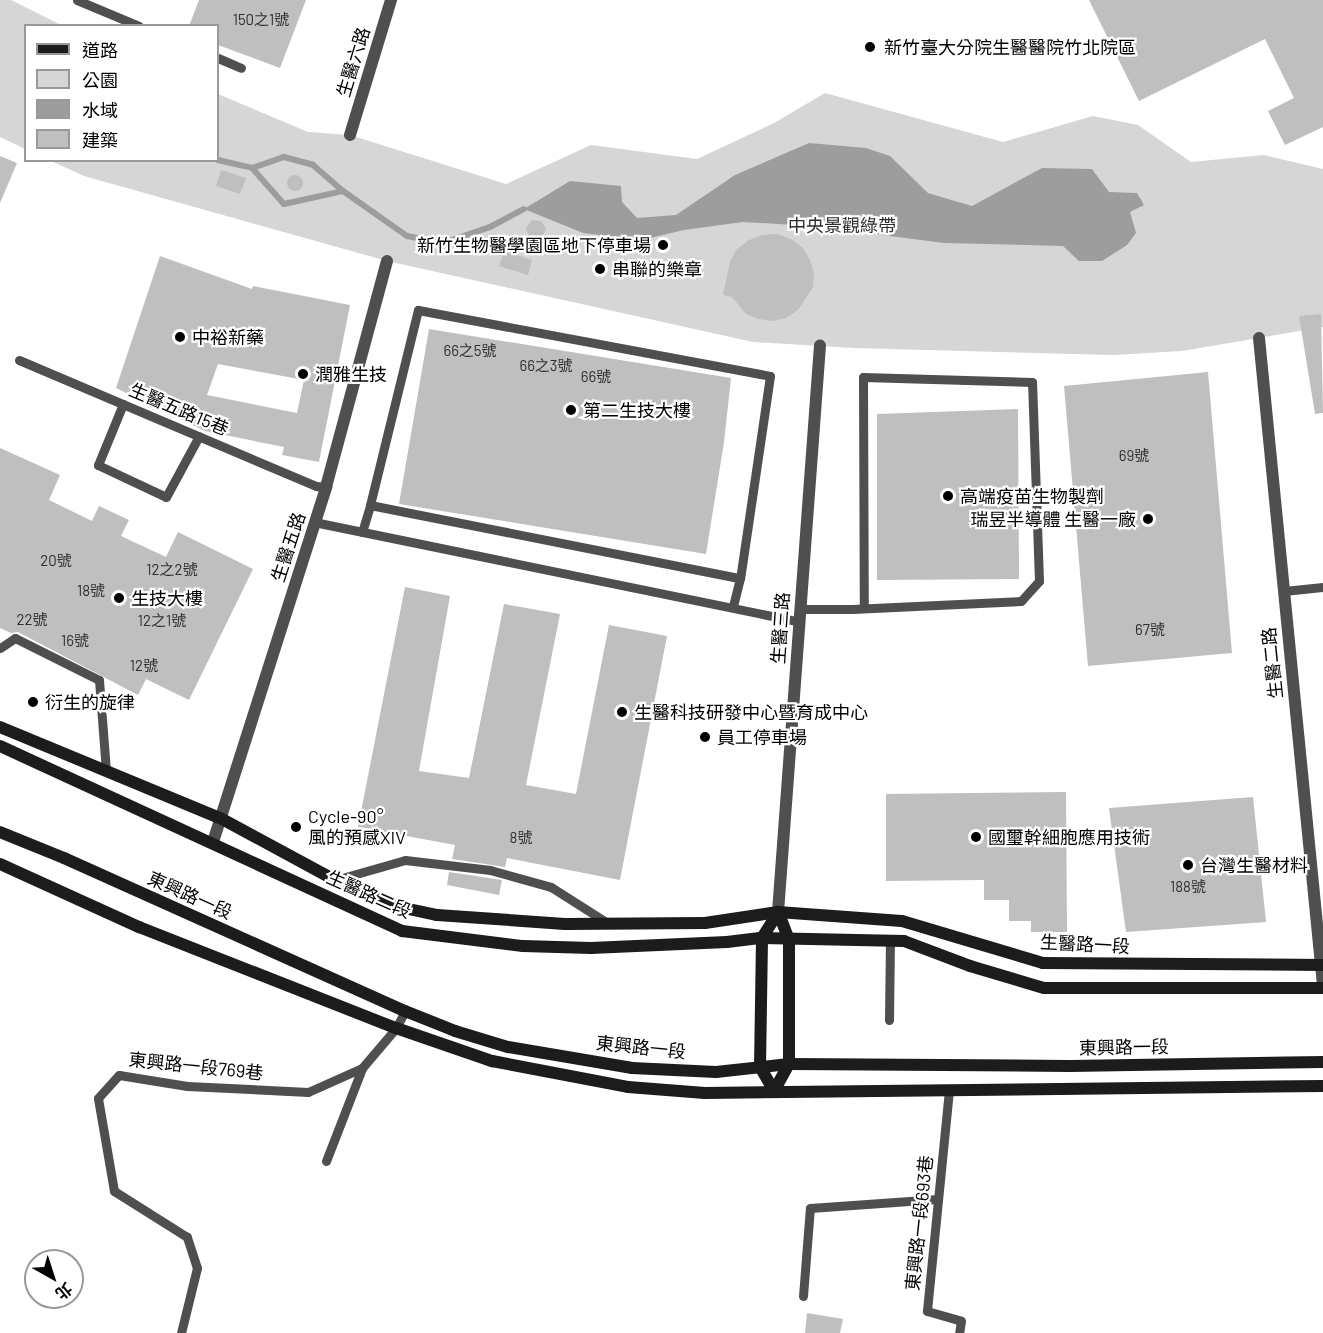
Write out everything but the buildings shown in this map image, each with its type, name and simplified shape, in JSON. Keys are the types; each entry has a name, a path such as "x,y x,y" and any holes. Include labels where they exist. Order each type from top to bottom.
{"street":[{"name":"生醫六路","path":"350,135 391,0"},
{"name":"生醫五路","path":"213,842 326,487 387,261"},
{"name":"生醫二路","path":"1259,338 1323,986"},
{"name":"生醫三路","path":"778,912 820,346"},
{"name":"生醫路二段","path":"0,727 222,819 335,880 404,908 437,915 565,924 705,923 778,912"},
{"name":"生醫路二段","path":"0,746 213,842 402,931 523,946 591,948 727,942 762,938 789,940"},
{"name":"東興路一段","path":"0,832 64,858 405,1011 455,1031 508,1047 632,1068 716,1072 789,1065 1070,1066 1323,1062"},
{"name":"東興路一段","path":"0,864 139,927 396,1028 492,1061 628,1087 705,1093 1323,1086"},
{"name":"生醫路一段","path":"778,912 902,921 1043,963 1321,965"},
{"path":"778,912 789,940 789,1065 774,1091 760,1067 762,938 778,912"},
{"path":"789,940 904,941 970,966 1044,988 1323,986"}],"lane":[{"path":"77,0 134,24"},
{"path":"219,58 241,68"},
{"path":"362,532 418,310 770,376 734,607"},
{"name":"生醫五路15巷","path":"19,360 316,486 326,487"},
{"path":"314,522 734,607 799,615 864,608 1021,601 1039,581 1032,382 863,377 864,608"},
{"path":"123,404 98,465 166,497 200,435"},
{"path":"370,505 740,578"},
{"path":"1284,591 1323,587"},
{"path":"0,648 15,638 99,680 106,771"},
{"path":"335,880 405,860 490,870 551,887 609,924"},
{"path":"890,941 890,1020"},
{"name":"東興路一段769巷","path":"181,1333 197,1268 187,1237 114,1191 98,1098 119,1075 187,1086 308,1092 362,1068 396,1028 405,1011"},
{"path":"326,1161 362,1068"},
{"name":"東興路一段693巷","path":"949,1090 927,1311 961,1321 959,1333"},
{"path":"803,1296 810,1208 938,1199"}],"green space":[{"path":"0,0 11,0 59,24 24,24 24,149 0,137"},
{"name":"中央景觀綠帶","path":"825,93 1003,142 1093,116 1138,125 1191,162 1264,155 1323,169 1323,327 1182,351 1113,355 854,348 753,342 387,261 84,176 53,162 219,162 219,94 308,132 350,135 506,184 591,145 697,159 774,123"}],"water":[{"path":"809,143 866,148 890,156 928,193 972,206 1042,168 1092,169 1109,192 1137,193 1144,205 1130,212 1136,233 1127,245 1102,261 1079,261 1063,246 944,243 812,226 743,222 684,230 642,240 583,233 524,209 570,181 621,186 622,202 637,218 676,215 735,175"}],"waterway":[{"path":"219,160 252,168 284,157 313,165 343,191 407,236 443,243 490,227 524,209"},
{"path":"252,168 284,204 343,191"}],"place":[{"name":"新竹臺大分院生醫醫院竹北院區","path":"870,47"},
{"name":"新竹生物醫學園區地下停車場","path":"663,245"},
{"name":"串聯的樂章","path":"600,269"},
{"name":"中裕新藥","path":"180,337"},
{"name":"潤雅生技","path":"303,374"},
{"name":"第二生技大樓","path":"571,410"},
{"name":"高端疫苗生物製劑","path":"948,496"},
{"name":"瑞昱半導體 生醫一廠","path":"1148,519"},
{"name":"生技大樓","path":"119,598"},
{"name":"衍生的旋律","path":"33,702"},
{"name":"生醫科技研發中心暨育成中心","path":"622,712"},
{"name":"員工停車場","path":"705,737"},
{"name":"Cycle-90° 風的預感XIV","path":"296,827"},
{"name":"國璽幹細胞應用技術","path":"976,837"},
{"name":"台灣生醫材料","path":"1188,865"}]}
